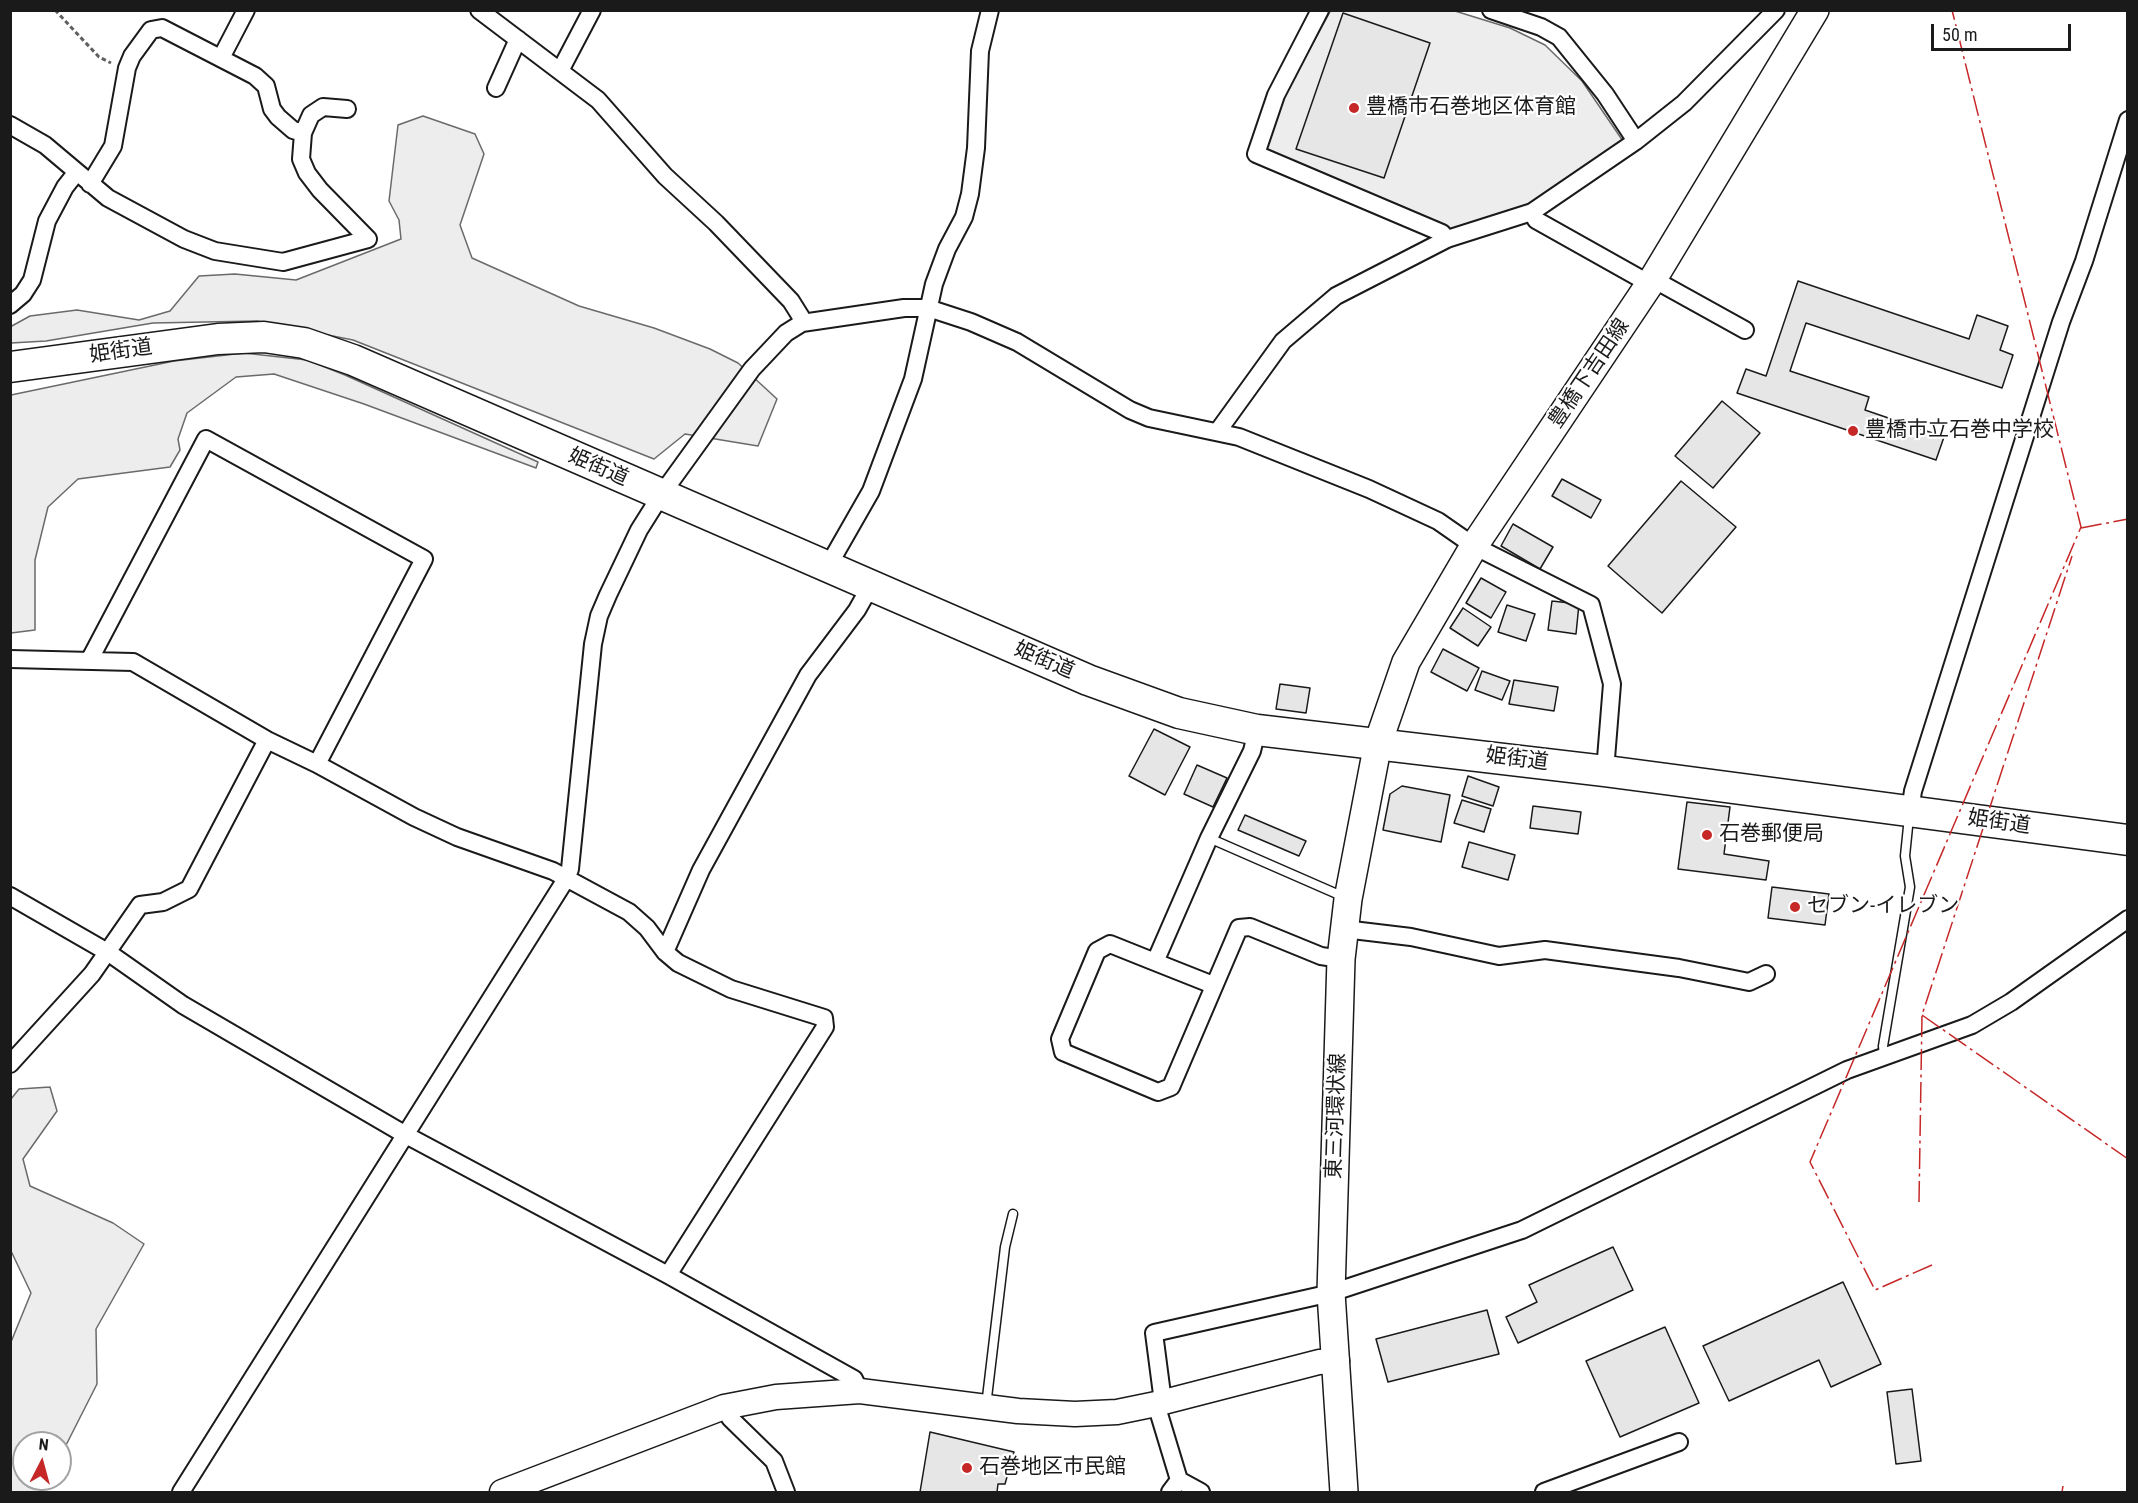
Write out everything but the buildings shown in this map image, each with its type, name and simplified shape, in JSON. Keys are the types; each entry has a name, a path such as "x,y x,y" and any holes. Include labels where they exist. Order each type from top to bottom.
{"highway":[{"name":"姫街道","path":"10,367 218,339 264,338 304,343 353,360 870,587 1098,684 1179,714 1257,730 1605,771 2127,840"}],"main road":[{"name":"豊橋下吉田線","path":"1378,743 1406,662 1474,546 1652,282 1815,10"},
{"name":"東三河環状線","path":"1344,1492 1331,1293 1341,959 1348,899 1378,743"}],"street":[{"path":"221,58 246,10"},
{"path":"479,10 561,69 598,100 665,176 716,223 783,292 801,317 802,323"},
{"path":"561,69 592,10"},
{"path":"827,568 871,491 913,379 923,343 934,284 947,249 964,217 970,194 976,148 980,51 990,10"},
{"path":"1320,10 1276,95 1256,154 1442,233 1447,238"},
{"path":"1491,10 1512,13 1559,38 1605,94 1636,141"},
{"path":"1218,431 1283,341 1336,296 1447,238 1532,212 1636,141 1684,103 1776,10"},
{"path":"90,184 113,146 127,68 132,56 151,30 162,28 255,76 266,86 272,109 278,117 292,130 303,133"},
{"path":"496,88 518,39"},
{"path":"10,125 45,145 108,198 184,239 215,251 252,259 283,262 368,239 320,190 307,173 301,159 303,133 311,115 323,107 347,109"},
{"path":"1910,811 1913,791 2043,379 2084,261 2127,120"},
{"path":"10,305 23,294 32,280 47,221 65,187 76,173"},
{"path":"1532,212 1536,220 1745,330"},
{"path":"181,1492 566,879 570,869 593,644 599,616 639,530 661,495 752,369 786,333 802,323 904,308 928,308 971,322 1017,342 1130,410 1149,418 1239,437 1369,489 1438,521 1474,546 1591,605 1612,684 1605,771"},
{"path":"90,659 206,439 424,559 317,764"},
{"path":"665,952 701,870 808,675 857,610 870,587"},
{"path":"10,659 90,659 132,662 267,740 317,764 414,817 566,879 629,912 647,928 665,952 678,963 731,989 824,1018 825,1027 668,1275"},
{"path":"1155,962 1209,838 1252,751 1257,730"},
{"path":"10,1064 109,952 140,905 164,902 189,889 267,740"},
{"path":"10,896 109,952 183,1005 404,1134 668,1275 854,1379 860,1391"},
{"path":"1201,1492 1175,1486 1159,1403 1154,1333 1331,1293 1522,1230 1847,1070 1972,1025 2011,1002 2127,919"},
{"path":"1213,985 1110,944 1097,951 1060,1039 1063,1052 1158,1092 1171,1087 1239,928 1250,927 1321,956 1341,959"},
{"path":"1344,929 1411,937 1499,956 1545,950 1679,968 1749,982 1766,974"},
{"path":"502,1492 724,1407 776,1397 860,1391 986,1407 1075,1414 1117,1412 1319,1362 1337,1361"},
{"path":"724,1407 730,1418 774,1461 786,1492"},
{"path":"1544,1492 1679,1442"}],"lane":[{"path":"1884,1057 1890,1004 1910,887 1905,856 1910,811"},
{"path":"1209,838 1348,899"},
{"path":"986,1407 1005,1247 1013,1214"}],"path":[{"path":"55,10 99,57 127,68"}],"shaded area":[{"path":"1331,10 1455,11 1510,28 1545,45 1582,81 1625,144 1525,210 1451,232 1264,149 1283,98"},
{"path":"423,116 475,134 484,154 460,225 472,258 579,306 654,328 710,349 738,363 777,399 758,446 685,434 654,459 353,340 257,321 153,323 46,341 11,343 10,327 30,316 77,310 139,320 170,311 199,276 235,274 296,280 401,239 399,220 389,201 398,125"},
{"path":"244,353 307,360 538,462 536,468 364,404 274,374 236,377 187,413 178,439 180,450 170,467 78,479 48,507 35,560 35,630 11,633 11,395 174,361"},
{"path":"50,1087 57,1111 23,1159 30,1186 113,1223 144,1244 96,1329 97,1384 72,1433 72,1431 12,1431 12,1491 42,1492 11,1492 11,1342 31,1293 11,1251 11,1099 19,1089"}],"power":[{"path":"1932,1265 1875,1290 1810,1162 2081,527 1952,10"},
{"path":"2081,528 2128,519"},
{"path":"1919,1202 1922,1015 2072,556"},
{"path":"1922,1015 2128,1159"},
{"path":"2062,1492 2063,1486"}],"place":[{"name":"豊橋市石巻地区体育館","path":"1354,108"},
{"name":"豊橋市立石巻中学校","path":"1853,431"},
{"name":"石巻郵便局","path":"1707,835"},
{"name":"セブン-イレブン","path":"1795,907"},
{"name":"石巻地区市民館","path":"967,1468"}]}
